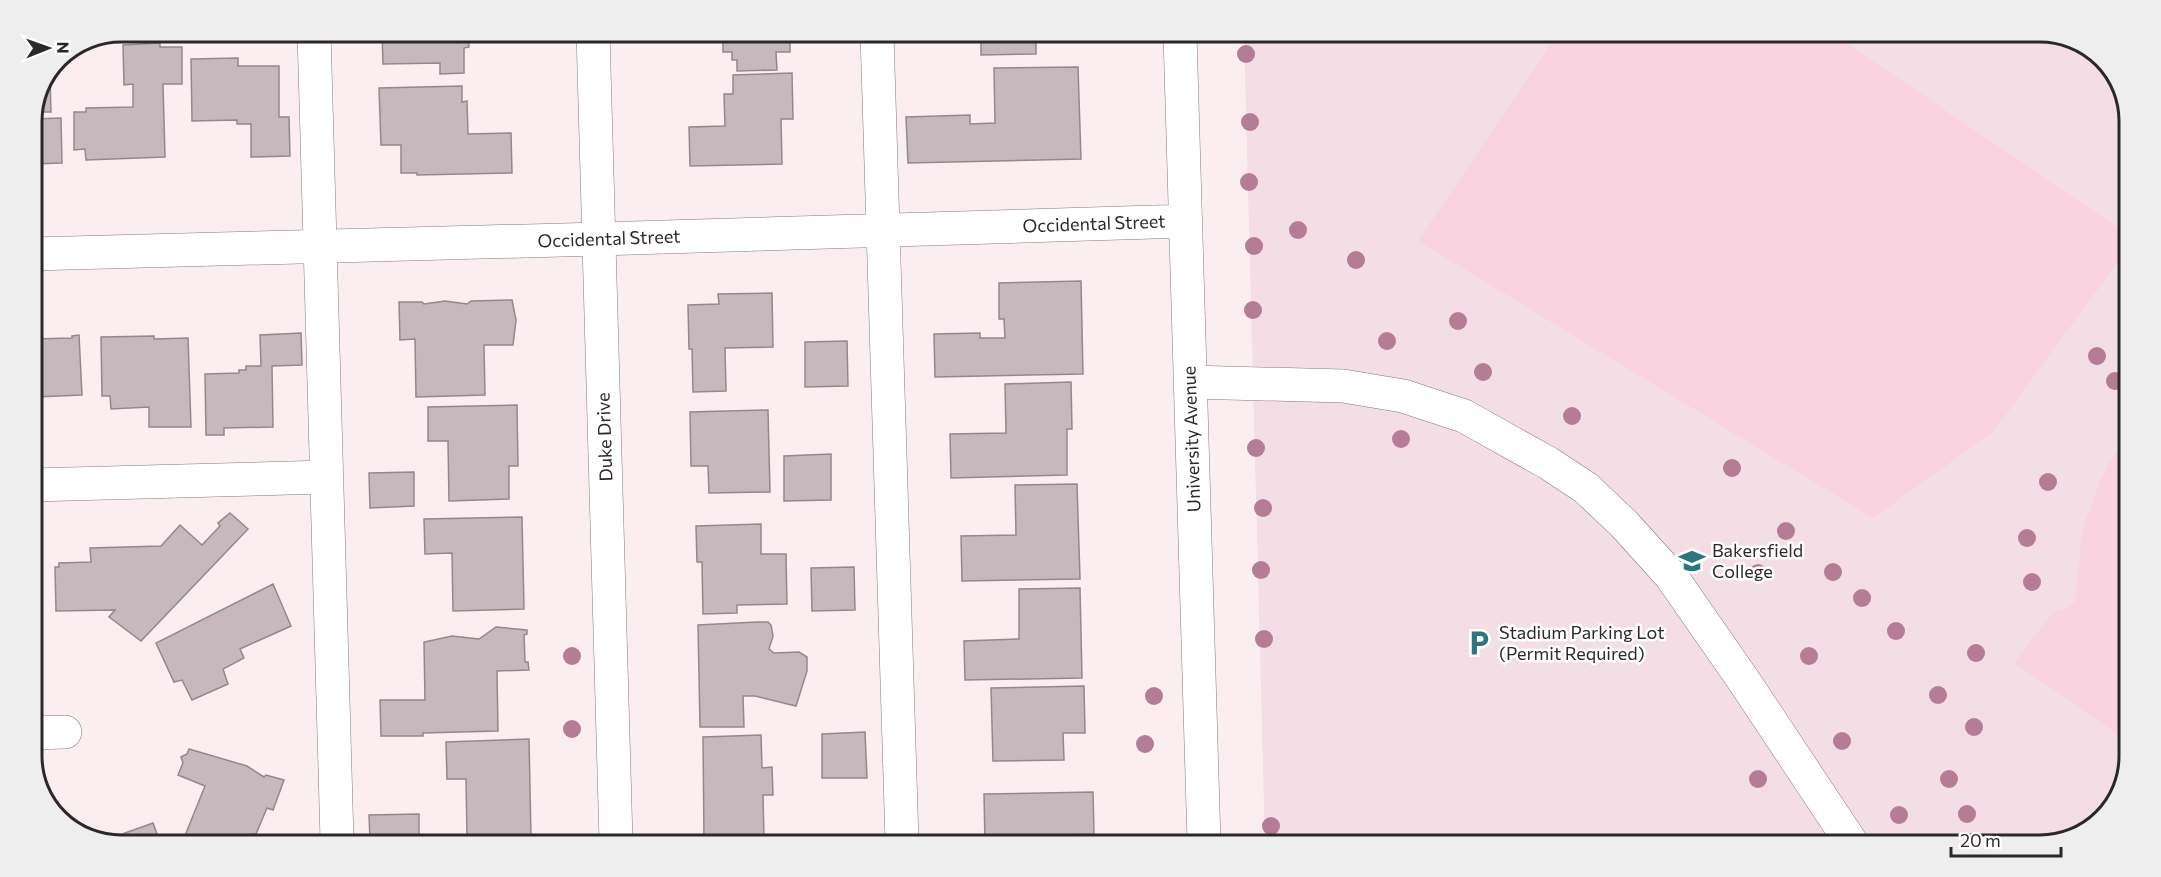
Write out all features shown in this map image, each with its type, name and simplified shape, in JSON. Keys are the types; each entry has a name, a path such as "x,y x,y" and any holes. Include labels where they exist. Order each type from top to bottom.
{"street":[{"path":"314,42 337,835"},
{"name":"Duke Drive","path":"593,42 616,835"},
{"path":"877,42 902,835"},
{"name":"University Avenue","path":"1180,42 1204,835"},
{"name":"Occidental Street","path":"42,254 882,231 1186,220"},
{"path":"1190,382 1343,386 1403,396 1464,416 1548,463 1586,488 1624,524 1671,576 1846,835"},
{"path":"42,485 326,477"},
{"path":"42,733 65,732"}],"shaded area":[{"name":"Bakersfield College","path":"1244,42 2040,42 2075,50 2084,55 2103,73 2113,91 2119,116 2119,756 2111,791 2092,815 2084,822 2065,831 2040,835 1265,835"},
{"path":"1552,42 1844,42 2119,228 2119,260 1994,431 1873,518 1418,241"},
{"path":"2119,447 2119,735 2014,663 2054,610 2065,610 2075,601 2082,531 2102,476"}],"building":[{"path":"382,42 469,42 469,47 464,48 464,73 440,74 440,63 383,64"},
{"path":"723,42 790,42 790,52 776,52 777,70 737,71 737,60 732,60 732,52 723,52"},
{"path":"981,42 1036,42 1036,54 981,55"},
{"path":"160,43 160,47 182,47 182,84 163,84 165,157 86,160 85,149 74,150 74,112 86,112 86,108 133,107 133,84 124,85 123,45"},
{"path":"238,58 238,66 279,66 279,117 289,117 290,156 251,157 251,124 237,124 237,120 192,121 191,59"},
{"path":"1078,67 1081,159 908,163 906,117 970,115 970,124 995,123 994,68"},
{"path":"792,73 793,119 781,119 782,164 690,166 689,127 725,126 724,94 733,94 733,75"},
{"path":"50,86 51,112 43,112 48,91"},
{"path":"462,86 462,102 467,101 468,134 511,133 512,173 417,175 417,173 401,173 401,145 381,145 379,88"},
{"path":"61,118 62,163 42,164 42,119"},
{"path":"1081,281 1083,374 935,377 934,334 980,333 980,338 1005,338 1004,319 999,319 999,283"},
{"path":"772,293 773,347 725,348 726,391 693,392 688,305 719,304 718,294"},
{"path":"512,300 516,320 513,345 484,345 485,395 416,397 415,339 400,340 399,302 422,302 424,304 445,301 467,304 471,301"},
{"path":"301,333 302,365 272,366 273,427 224,428 224,435 206,435 205,374 239,373 239,370 246,370 246,366 261,366 260,335"},
{"path":"79,335 82,395 42,397 42,339 72,338 72,336"},
{"path":"154,336 154,339 188,338 191,427 149,427 149,407 111,409 110,396 102,396 101,337"},
{"path":"847,341 848,386 805,387 805,342"},
{"path":"1071,382 1072,429 1067,429 1067,475 951,478 950,434 1006,433 1005,384"},
{"path":"517,405 518,466 509,466 509,499 449,501 448,441 428,441 428,407"},
{"path":"768,410 770,492 709,493 708,466 691,466 690,412"},
{"path":"831,454 831,500 784,501 784,456"},
{"path":"414,472 414,506 370,508 369,473"},
{"path":"1077,484 1080,579 962,581 961,536 1016,535 1015,485"},
{"path":"230,513 248,529 141,641 109,617 115,610 56,611 55,567 59,567 59,563 91,562 90,548 161,546 180,525 202,545 220,526 218,523"},
{"path":"522,517 524,609 453,611 452,553 425,554 424,519"},
{"path":"761,524 761,554 786,554 787,604 737,605 737,613 703,614 702,562 697,562 696,526"},
{"path":"854,567 855,610 812,611 811,568"},
{"path":"273,584 291,626 240,649 244,658 223,669 228,684 192,700 182,680 174,682 156,643"},
{"path":"1080,588 1082,678 965,680 964,641 1019,639 1019,589"},
{"path":"768,622 771,625 773,636 769,649 774,653 799,652 807,657 807,671 796,706 755,696 743,696 744,727 700,727 698,625"},
{"path":"496,627 527,630 527,634 524,635 525,662 528,662 529,670 497,671 498,731 381,736 380,700 425,700 424,642 452,636 479,639"},
{"path":"1084,686 1085,733 1063,733 1064,760 993,761 991,688"},
{"path":"865,732 867,778 822,778 822,734"},
{"path":"761,735 762,768 772,767 773,795 763,795 764,835 704,835 703,737"},
{"path":"529,739 531,835 467,835 466,779 447,779 446,742"},
{"path":"189,749 247,766 264,777 266,775 284,780 273,810 267,808 256,834 185,835 205,786 178,775 183,763 181,757 187,754"},
{"path":"1093,792 1094,834 985,835 984,794"},
{"path":"419,814 419,835 370,835 369,815"},
{"path":"153,823 158,835 121,835"}],"place":[{"name":"Bakersfield College","path":"1692,561"},
{"name":"Stadium Parking Lot (Permit Required)","path":"1479,643"}]}
